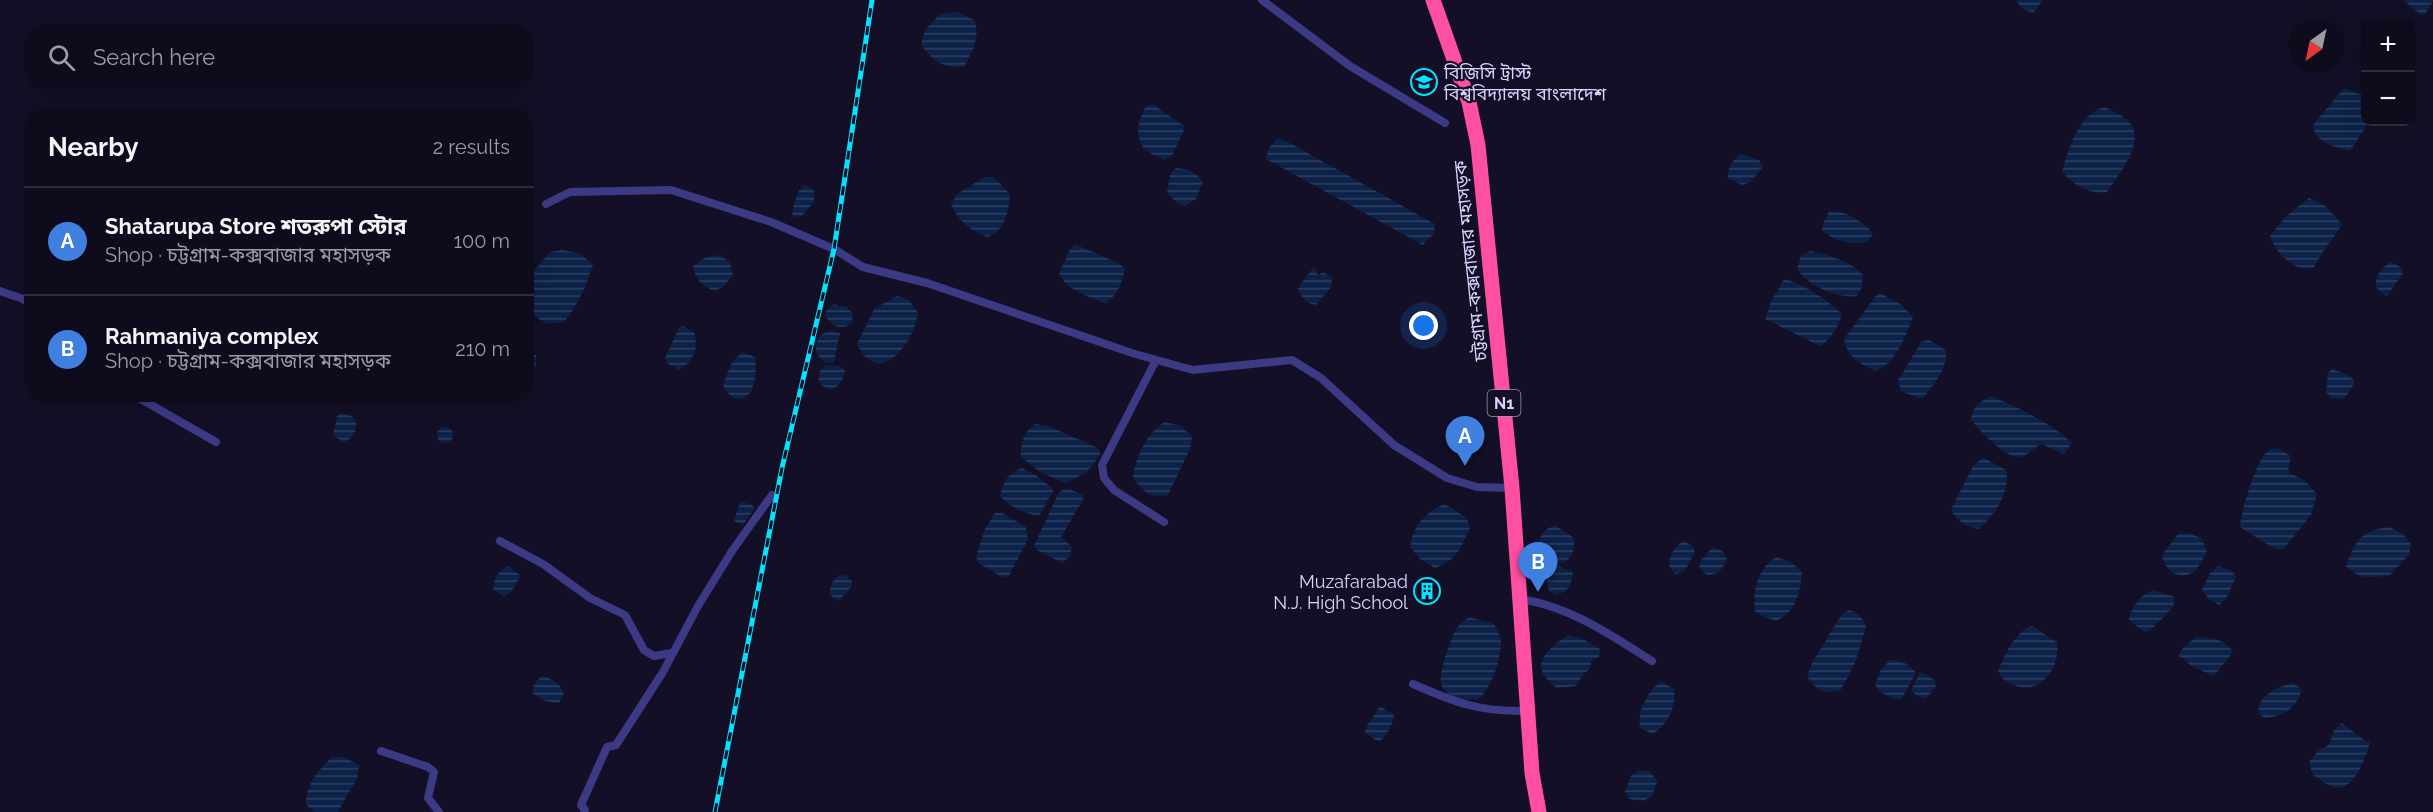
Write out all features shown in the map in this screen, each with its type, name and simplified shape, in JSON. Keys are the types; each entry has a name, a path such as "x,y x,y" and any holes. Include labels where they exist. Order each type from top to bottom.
{"highway":[{"name":"চট্টগ্রাম-কক্সবাজার মহাসড়ক","path":"1433,0 1466,91 1478,145 1512,488 1532,773 1539,812"}],"street":[{"path":"1262,0 1350,66 1445,123"},
{"path":"546,204 570,192 671,190 771,222 834,249 864,267 927,283 1156,360 1193,370 1292,360 1321,378 1394,445 1447,478 1477,487 1512,488"},
{"path":"0,291 24,300"},
{"path":"1156,360 1102,465 1104,478 1114,490 1164,522"},
{"path":"146,402 216,442"},
{"path":"584,812 581,805 607,747 616,745 732,551 772,495"},
{"path":"500,541 543,564 590,598 625,615 644,650 654,656 672,653"},
{"path":"1520,599 1544,603 1577,617 1652,661"},
{"path":"1413,684 1454,702 1485,710 1528,711"},
{"path":"381,751 428,767 434,772 428,798 439,812"}],"water":[{"path":"2016,0 2043,0 2033,13 2021,8"},
{"path":"2403,0 2433,1 2425,14 2421,15"},
{"path":"958,12 974,20 977,32 975,44 964,67 944,65 929,55 921,44 925,30 940,14"},
{"path":"2344,88 2361,94 2361,126 2366,126 2350,151 2332,146 2322,140 2313,125"},
{"path":"1147,105 1154,105 1184,126 1172,156 1165,160 1148,151 1140,142 1139,126"},
{"path":"2105,107 2124,117 2133,127 2135,136 2134,145 2125,166 2107,192 2100,193 2077,185 2062,172 2076,133 2088,117"},
{"path":"1277,139 1286,141 1435,224 1434,233 1423,245 1266,159 1269,148"},
{"path":"1741,154 1759,160 1763,166 1752,181 1743,185 1728,179 1731,165"},
{"path":"1176,168 1191,172 1203,182 1196,199 1185,206 1178,204 1167,193 1170,175"},
{"path":"985,177 994,177 1010,194 1009,207 1002,225 988,237 966,225 951,205 957,194"},
{"path":"805,185 814,190 814,202 802,216 794,217 792,215 796,198 799,190"},
{"path":"2309,198 2324,205 2342,224 2314,268 2307,269 2293,265 2281,255 2270,236 2285,217"},
{"path":"1829,211 1841,212 1853,217 1873,234 1867,242 1861,243 1832,237 1822,231"},
{"path":"1074,245 1120,264 1125,269 1116,293 1105,303 1073,289 1059,274"},
{"path":"562,250 578,253 593,264 582,294 569,316 564,322 547,324 534,316 534,271 550,252"},
{"path":"1810,251 1838,259 1858,270 1863,275 1862,287 1857,296 1832,293 1815,286 1808,280 1797,268 1801,256"},
{"path":"720,255 730,263 733,275 723,287 714,291 699,281 693,266 706,257"},
{"path":"2391,262 2402,268 2403,273 2387,296 2378,289 2376,279 2381,270"},
{"path":"1313,268 1319,275 1323,272 1332,278 1331,287 1316,305 1304,300 1298,288"},
{"path":"1784,279 1815,293 1842,314 1834,332 1820,346 1765,319 1771,302"},
{"path":"1880,293 1902,305 1913,317 1894,356 1882,368 1875,371 1851,355 1844,339"},
{"path":"897,296 909,300 918,313 915,325 903,348 894,357 885,362 875,363 866,357 857,344 875,308"},
{"path":"834,304 847,307 853,314 852,323 840,327 828,320 825,316 827,309"},
{"path":"683,326 694,332 696,343 692,358 679,370 667,363 665,358 679,328"},
{"path":"831,331 840,333 834,362 828,362 816,352 816,347 820,336"},
{"path":"1929,340 1946,350 1945,363 1939,376 1923,398 1917,398 1901,391 1898,381 1921,342"},
{"path":"742,352 755,357 756,370 751,391 740,399 728,393 723,385 731,364"},
{"path":"825,365 839,366 845,370 844,376 835,388 827,389 818,380 820,371"},
{"path":"2332,369 2347,374 2354,380 2354,384 2344,399 2331,398 2326,392 2328,373"},
{"path":"1991,396 2044,422 2072,443 2064,454 2041,444 2021,457 2008,454 1986,437 1971,419 1978,405"},
{"path":"342,413 351,416 356,421 352,437 343,442 333,435 337,416"},
{"path":"1165,422 1181,426 1192,437 1190,449 1168,495 1156,496 1144,491 1133,478 1136,462 1147,439"},
{"path":"1035,424 1048,426 1096,447 1101,452 1086,472 1065,483 1040,472 1021,457 1023,439"},
{"path":"442,427 448,427 453,435 451,441 442,443 437,438 437,432"},
{"path":"2277,448 2291,456 2288,472 2304,480 2317,494 2311,515 2283,550 2275,549 2240,527 2246,498 2259,464 2268,451"},
{"path":"1984,458 2006,470 2007,478 2004,494 1996,510 1978,529 1962,522 1951,509 1974,464"},
{"path":"1022,468 1052,488 1053,492 1039,516 1018,509 1000,496 1007,479 1013,472"},
{"path":"1063,489 1083,495 1083,500 1061,537 1072,547 1070,556 1062,563 1037,550 1034,546 1058,494"},
{"path":"740,502 750,504 755,508 743,525 734,521"},
{"path":"1445,504 1467,518 1470,528 1461,548 1453,558 1435,568 1420,559 1410,547 1411,540 1417,526 1426,515"},
{"path":"995,513 1002,513 1026,527 1028,539 1009,576 1002,577 978,563 976,556 985,529"},
{"path":"1556,526 1574,538 1574,547 1569,559 1552,563 1538,556 1538,546 1543,533"},
{"path":"2389,527 2403,534 2411,544 2409,555 2390,575 2361,576 2351,571 2346,566 2360,538 2371,531"},
{"path":"2188,533 2201,538 2207,550 2196,570 2185,575 2175,574 2165,564 2162,555 2178,534"},
{"path":"1683,541 1693,546 1695,552 1685,571 1676,574 1670,566 1670,557"},
{"path":"1713,547 1722,551 1727,558 1720,571 1707,575 1699,568 1701,560"},
{"path":"1777,557 1792,563 1802,572 1796,601 1783,617 1776,621 1755,611 1754,604 1761,573"},
{"path":"508,566 520,575 512,590 504,596 493,589 497,575"},
{"path":"1559,566 1573,572 1570,586 1564,592 1556,595 1550,592 1547,585 1547,574"},
{"path":"2218,566 2232,571 2236,577 2226,599 2219,605 2209,599 2202,590 2210,573"},
{"path":"840,575 845,575 852,581 852,586 839,601 830,595 830,592 833,581"},
{"path":"2154,590 2175,597 2173,607 2150,631 2144,632 2129,620 2130,615 2134,605"},
{"path":"1849,610 1860,616 1866,627 1855,663 1841,690 1830,692 1821,690 1813,685 1807,676 1812,663 1842,614"},
{"path":"1469,617 1494,624 1501,640 1501,649 1494,674 1487,689 1477,700 1448,693 1444,690 1441,681 1445,658 1453,636 1458,627"},
{"path":"2032,626 2057,642 2057,652 2052,670 2046,678 2031,687 2021,687 2007,682 1998,671 2016,638 2026,628"},
{"path":"1568,635 1581,638 1600,649 1599,657 1592,660 1589,670 1584,673 1576,686 1557,688 1548,681 1541,666 1552,647"},
{"path":"2197,636 2221,641 2233,652 2214,676 2193,667 2178,655"},
{"path":"1890,660 1911,667 1916,673 1901,700 1878,691 1875,684 1881,670"},
{"path":"1920,672 1935,680 1936,686 1926,699 1917,696 1911,690"},
{"path":"542,676 555,682 564,693 559,703 545,701 532,693 534,684"},
{"path":"1660,681 1674,689 1675,695 1667,720 1653,734 1640,728 1639,721 1647,697"},
{"path":"2293,683 2302,689 2300,696 2289,710 2265,718 2259,714 2261,702 2269,693"},
{"path":"1380,706 1394,715 1389,730 1379,742 1365,733"},
{"path":"2342,723 2370,742 2362,764 2353,779 2347,785 2333,787 2313,775 2309,762 2318,751 2329,745 2334,730"},
{"path":"332,757 344,757 359,765 357,778 338,812 315,812 306,805 308,791 317,773"},
{"path":"1639,770 1651,772 1657,782 1652,796 1643,801 1629,799 1625,791 1631,776"}],"railway":[{"path":"715,812 782,468 834,249 872,0"}],"place":[{"name":"বিজিসি ট্রাস্ট বিশ্ববিদ্যালয় বাংলাদেশ","path":"1424,82"},
{"name":"Shatarupa Store শতরুপা স্টোর","path":"1465,466"},
{"name":"Muzafarabad N.J. High School","path":"1427,591"},
{"name":"Rahmaniya complex","path":"1538,592"}]}
